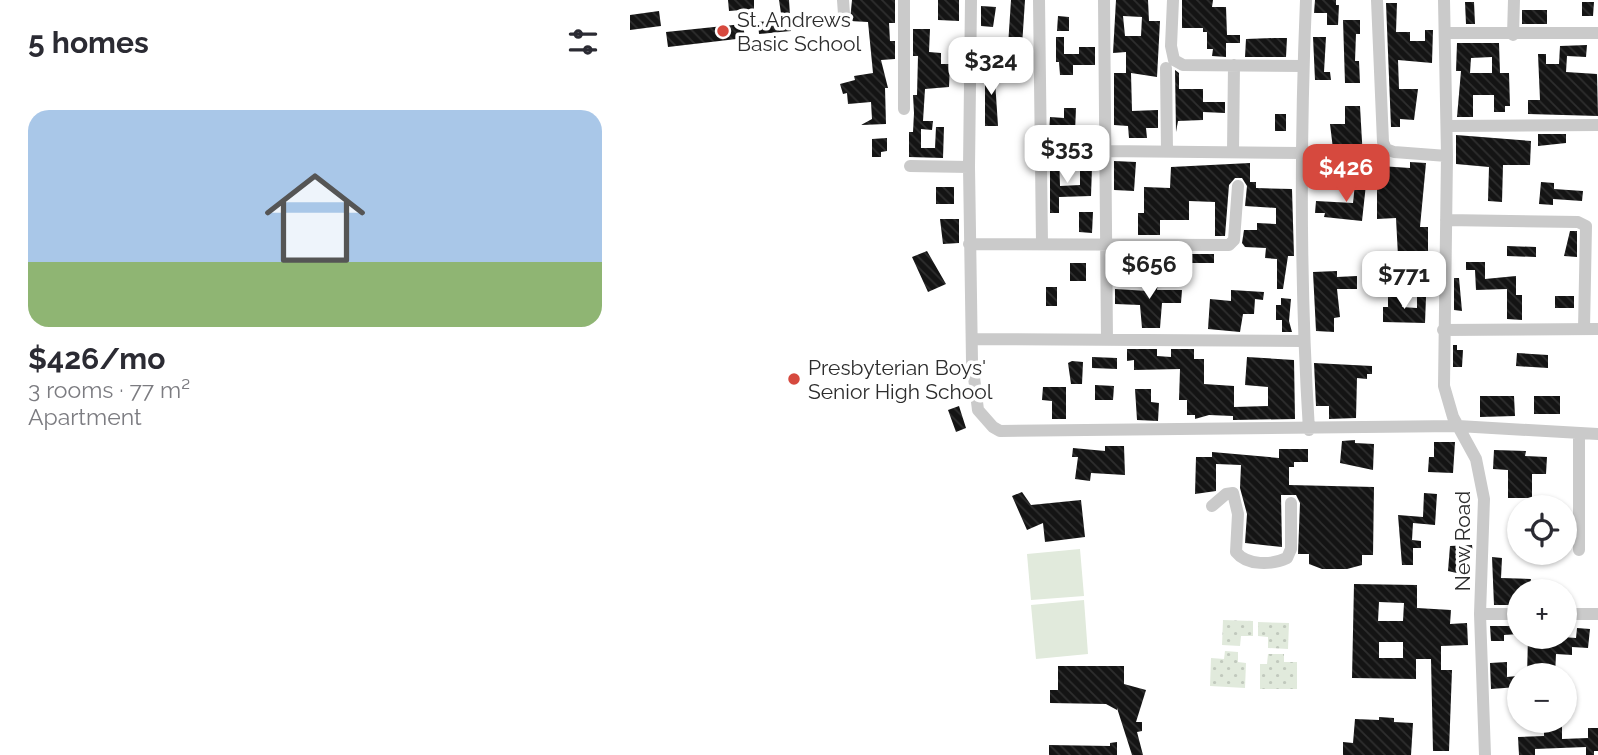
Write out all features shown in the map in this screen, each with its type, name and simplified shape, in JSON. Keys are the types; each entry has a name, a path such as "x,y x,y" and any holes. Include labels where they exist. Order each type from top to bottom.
{"street":[{"path":"843,0 844,14"},
{"path":"904,0 904,109"},
{"path":"971,0 969,244 972,339 978,410 993,427 1000,431 1309,430 1458,426 1598,433"},
{"path":"1039,0 1042,243"},
{"path":"1104,0 1107,340"},
{"path":"1173,0 1171,46 1174,60 1182,65 1303,66"},
{"path":"1306,0 1302,153 1303,341 1309,430"},
{"path":"1377,0 1386,149 1447,156"},
{"name":"New Road","path":"1444,0 1447,126 1444,386 1447,404 1476,459 1484,499 1480,614 1485,755"},
{"path":"1513,34 1514,0"},
{"path":"1445,33 1598,33"},
{"path":"1233,151 1234,65"},
{"path":"1166,68 1167,151"},
{"path":"1447,126 1598,125"},
{"path":"1104,151 1302,153"},
{"path":"910,166 969,167"},
{"path":"969,244 1229,245 1234,240 1238,186"},
{"path":"1446,220 1578,222 1586,226 1584,329"},
{"path":"1443,330 1598,329"},
{"path":"972,339 1303,341"},
{"path":"1579,434 1579,550"},
{"path":"1212,506 1228,493 1235,496 1236,552 1240,557 1255,563 1287,558 1291,549 1291,503"},
{"path":"1480,614 1507,614"},
{"path":"1577,614 1598,614"}],"shaded area":[{"path":"1080,549 1084,596 1031,600 1027,554"},
{"path":"1084,600 1088,654 1036,659 1031,605"},
{"path":"1223,620 1253,621 1253,636 1241,636 1240,646 1222,645"},
{"path":"1258,622 1289,623 1288,649 1268,648 1268,637 1258,636"},
{"path":"1225,651 1238,652 1238,662 1246,663 1245,688 1210,686 1211,658 1224,659"},
{"path":"1268,654 1284,654 1284,662 1297,662 1297,689 1260,689 1260,664 1267,664"}],"building":[{"path":"728,0 754,0 754,9 729,11"},
{"path":"779,0 789,0 791,31 759,34 758,22 782,20"},
{"path":"852,0 895,0 895,23 889,23 890,41 895,41 895,59 881,60 888,88 885,88 886,124 861,125 872,119 871,102 848,104 847,93 843,94 840,84 855,80 854,76 873,73 868,22 850,21"},
{"path":"938,0 959,0 959,21 938,20"},
{"path":"1011,0 1025,0 1022,46 1008,46"},
{"path":"1116,0 1148,0 1149,21 1160,21 1157,77 1131,73 1132,111 1158,110 1158,128 1146,128 1147,138 1129,138 1128,126 1114,125 1114,73 1126,73 1126,52 1113,53","holes":["1123,16 1142,17 1141,36 1125,36"]},
{"path":"1182,0 1213,0 1212,7 1226,7 1227,35 1240,35 1240,43 1226,43 1226,57 1212,56 1213,49 1207,49 1207,32 1203,32 1203,28 1182,28"},
{"path":"1315,0 1336,0 1336,5 1339,5 1338,25 1327,25 1327,13 1314,13"},
{"path":"1465,2 1474,2 1475,24 1466,24"},
{"path":"1582,2 1594,2 1593,16 1582,16"},
{"path":"1386,3 1397,3 1396,32 1410,32 1410,41 1425,41 1425,30 1433,30 1432,63 1398,60 1399,89 1418,89 1414,120 1400,119 1400,127 1391,127"},
{"path":"981,6 996,7 993,27 981,26"},
{"path":"1522,10 1547,10 1547,24 1522,24"},
{"path":"659,11 661,26 630,30 630,15"},
{"path":"1058,16 1069,17 1069,31 1057,31"},
{"path":"1343,20 1360,20 1360,34 1356,34 1355,61 1359,61 1360,83 1345,83"},
{"path":"743,24 745,38 668,47 666,32"},
{"path":"913,29 930,29 929,52 941,53 941,64 950,64 949,87 925,89 923,121 933,121 932,130 921,129 921,148 935,148 936,127 944,127 943,158 909,157 909,132 913,132 913,95 917,95 918,56 913,56"},
{"path":"1056,37 1064,37 1064,54 1079,54 1079,47 1095,47 1095,65 1073,65 1073,75 1060,75 1059,62 1056,62"},
{"path":"1313,37 1326,37 1324,72 1330,72 1331,80 1315,80"},
{"path":"1287,38 1286,57 1245,57 1246,39"},
{"path":"1457,43 1499,43 1500,73 1509,73 1510,106 1505,106 1505,112 1494,112 1494,95 1473,95 1473,117 1457,117 1461,71 1456,71","holes":["1492,57 1492,73 1470,73 1471,58"]},
{"path":"1587,45 1586,57 1567,56 1566,72 1597,74 1598,116 1528,114 1528,100 1540,100 1538,54 1546,54 1546,64 1559,64 1560,46"},
{"path":"985,65 994,65 998,126 985,126"},
{"path":"1175,70 1179,73 1179,89 1203,89 1203,102 1225,102 1225,113 1203,112 1203,120 1178,121 1176,132"},
{"path":"1345,106 1360,106 1363,159 1340,160 1341,149 1333,149 1330,124 1345,124"},
{"path":"1064,108 1076,108 1075,132 1049,134 1050,117 1064,118"},
{"path":"1275,114 1286,114 1286,131 1275,131"},
{"path":"1538,134 1566,134 1566,143 1538,146"},
{"path":"1456,135 1531,141 1530,165 1503,165 1502,202 1488,201 1489,167 1456,164"},
{"path":"887,138 887,151 881,152 881,157 872,157 872,139"},
{"path":"1050,156 1059,156 1060,186 1080,185 1080,167 1092,167 1091,196 1059,197 1059,213 1050,213"},
{"path":"1114,161 1136,162 1134,191 1114,190"},
{"path":"1410,162 1426,163 1420,227 1428,227 1428,257 1422,257 1421,289 1407,289 1408,256 1398,256 1396,218 1377,219 1377,176 1380,176 1380,166 1410,168"},
{"path":"1250,163 1250,182 1256,182 1256,188 1292,189 1294,256 1288,256 1283,289 1277,289 1277,259 1265,258 1266,248 1245,247 1242,243 1244,230 1257,230 1257,223 1276,224 1276,208 1245,206 1247,186 1242,178 1235,178 1229,185 1225,236 1215,236 1215,202 1189,201 1189,220 1160,220 1160,235 1138,235 1138,213 1144,213 1144,187 1170,188 1171,167"},
{"path":"1356,174 1367,175 1362,221 1324,217 1325,213 1315,213 1316,201 1353,203"},
{"path":"1541,182 1554,183 1554,189 1583,191 1582,201 1553,199 1553,205 1539,204"},
{"path":"936,187 954,187 954,204 936,204"},
{"path":"1079,212 1093,212 1092,233 1079,232"},
{"path":"940,219 959,219 959,243 943,244"},
{"path":"1570,231 1577,231 1577,257 1564,256"},
{"path":"1507,246 1536,247 1536,257 1507,256"},
{"path":"927,251 946,284 928,292 912,257"},
{"path":"1118,254 1131,254 1131,273 1117,273"},
{"path":"1166,254 1214,254 1214,263 1165,263"},
{"path":"1466,262 1485,262 1485,279 1516,276 1516,295 1522,295 1522,320 1507,319 1507,289 1476,290 1475,270 1466,270"},
{"path":"1070,263 1086,263 1086,281 1070,281"},
{"path":"1150,270 1159,270 1157,290 1182,290 1181,303 1162,303 1160,328 1142,328 1140,305 1115,304 1115,289 1148,291"},
{"path":"1337,271 1337,277 1357,276 1357,289 1337,289 1340,317 1334,318 1334,332 1316,331 1313,272"},
{"path":"1454,278 1459,278 1462,311 1454,310"},
{"path":"1046,287 1057,287 1057,306 1046,306"},
{"path":"1231,290 1264,292 1263,300 1255,299 1254,314 1243,314 1240,332 1208,329 1210,299 1231,301"},
{"path":"1388,295 1401,295 1402,307 1417,308 1417,297 1426,297 1425,323 1383,322 1383,307 1388,307"},
{"path":"1555,296 1574,296 1574,308 1555,308"},
{"path":"1281,298 1291,299 1289,321 1292,332 1282,332 1282,320 1276,320 1276,305 1281,305"},
{"path":"1453,345 1457,345 1457,350 1463,350 1462,367 1453,367"},
{"path":"1127,349 1157,349 1157,356 1171,357 1171,349 1194,349 1194,359 1204,359 1204,384 1234,386 1234,407 1268,406 1268,387 1245,385 1247,357 1294,360 1295,419 1233,420 1233,416 1209,415 1195,419 1195,415 1187,415 1187,400 1179,400 1180,369 1134,370 1134,360 1127,361"},
{"path":"1517,353 1548,355 1548,368 1516,366"},
{"path":"1092,357 1117,358 1117,369 1092,368"},
{"path":"1083,362 1082,384 1071,384 1068,363"},
{"path":"1314,363 1372,366 1372,374 1367,374 1367,379 1357,378 1356,418 1329,419 1329,406 1316,406"},
{"path":"1095,385 1114,386 1113,400 1095,400"},
{"path":"1043,387 1066,387 1066,419 1052,419 1052,401 1042,400"},
{"path":"1135,389 1151,389 1151,402 1159,403 1158,421 1137,420"},
{"path":"1480,396 1514,396 1515,416 1480,417"},
{"path":"1534,396 1560,396 1560,414 1534,414"},
{"path":"959,406 966,428 956,432 948,410"},
{"path":"1355,440 1355,443 1374,444 1373,470 1340,463 1342,441"},
{"path":"1434,442 1455,442 1453,473 1428,472 1429,457 1434,457"},
{"path":"1105,446 1124,446 1125,475 1091,473 1090,481 1075,479 1078,457 1072,457 1073,448 1105,451"},
{"path":"1279,449 1308,449 1308,462 1294,462 1294,467 1289,467 1289,485 1374,487 1373,555 1362,555 1362,565 1347,569 1322,569 1309,564 1309,554 1298,554 1300,503 1296,495 1281,495 1282,547 1245,543 1247,514 1240,488 1241,465 1216,464 1216,491 1195,494 1196,457 1212,457 1212,452 1279,458"},
{"path":"1494,450 1526,451 1525,456 1547,457 1546,474 1532,474 1532,495 1508,495 1508,470 1493,469"},
{"path":"1022,492 1031,505 1081,500 1085,537 1045,542 1043,523 1027,530 1012,496"},
{"path":"1424,493 1437,494 1435,525 1413,523 1412,540 1421,541 1421,548 1413,548 1413,565 1402,565 1398,515 1423,517"},
{"path":"1472,545 1473,554 1464,554 1461,574 1448,571 1450,546"},
{"path":"1492,557 1502,558 1501,578 1531,579 1507,579 1507,605 1494,605"},
{"path":"1354,584 1417,585 1417,608 1451,610 1450,624 1467,623 1468,645 1441,646 1441,670 1452,670 1449,751 1433,751 1431,659 1416,659 1416,679 1352,678","holes":["1379,602 1404,603 1403,621 1378,621","1379,642 1403,642 1403,658 1379,658"]},
{"path":"1490,626 1507,626 1504,641 1491,641"},
{"path":"1577,628 1590,629 1588,648 1577,647"},
{"path":"1528,649 1572,649 1572,655 1556,654 1556,663 1527,663"},
{"path":"1507,662 1507,688 1491,689 1490,663"},
{"path":"1058,666 1124,666 1124,684 1146,690 1136,722 1142,722 1142,731 1137,732 1143,755 1132,755 1117,708 1106,704 1050,703 1050,690 1058,690"},
{"path":"1379,717 1394,718 1394,722 1413,723 1411,755 1343,755 1343,742 1353,743 1355,719 1379,720"},
{"path":"1588,728 1598,728 1598,751 1594,751 1594,755 1586,755 1586,747 1535,749 1535,755 1519,755 1518,737 1544,736 1544,733 1562,733 1562,739 1588,738"},
{"path":"1117,742 1117,755 1049,755 1049,745 1110,746 1110,743"}],"place":[{"name":"St. Andrews Basic School","path":"723,31"},
{"name":"Presbyterian Boys' Senior High School","path":"794,379"}]}
